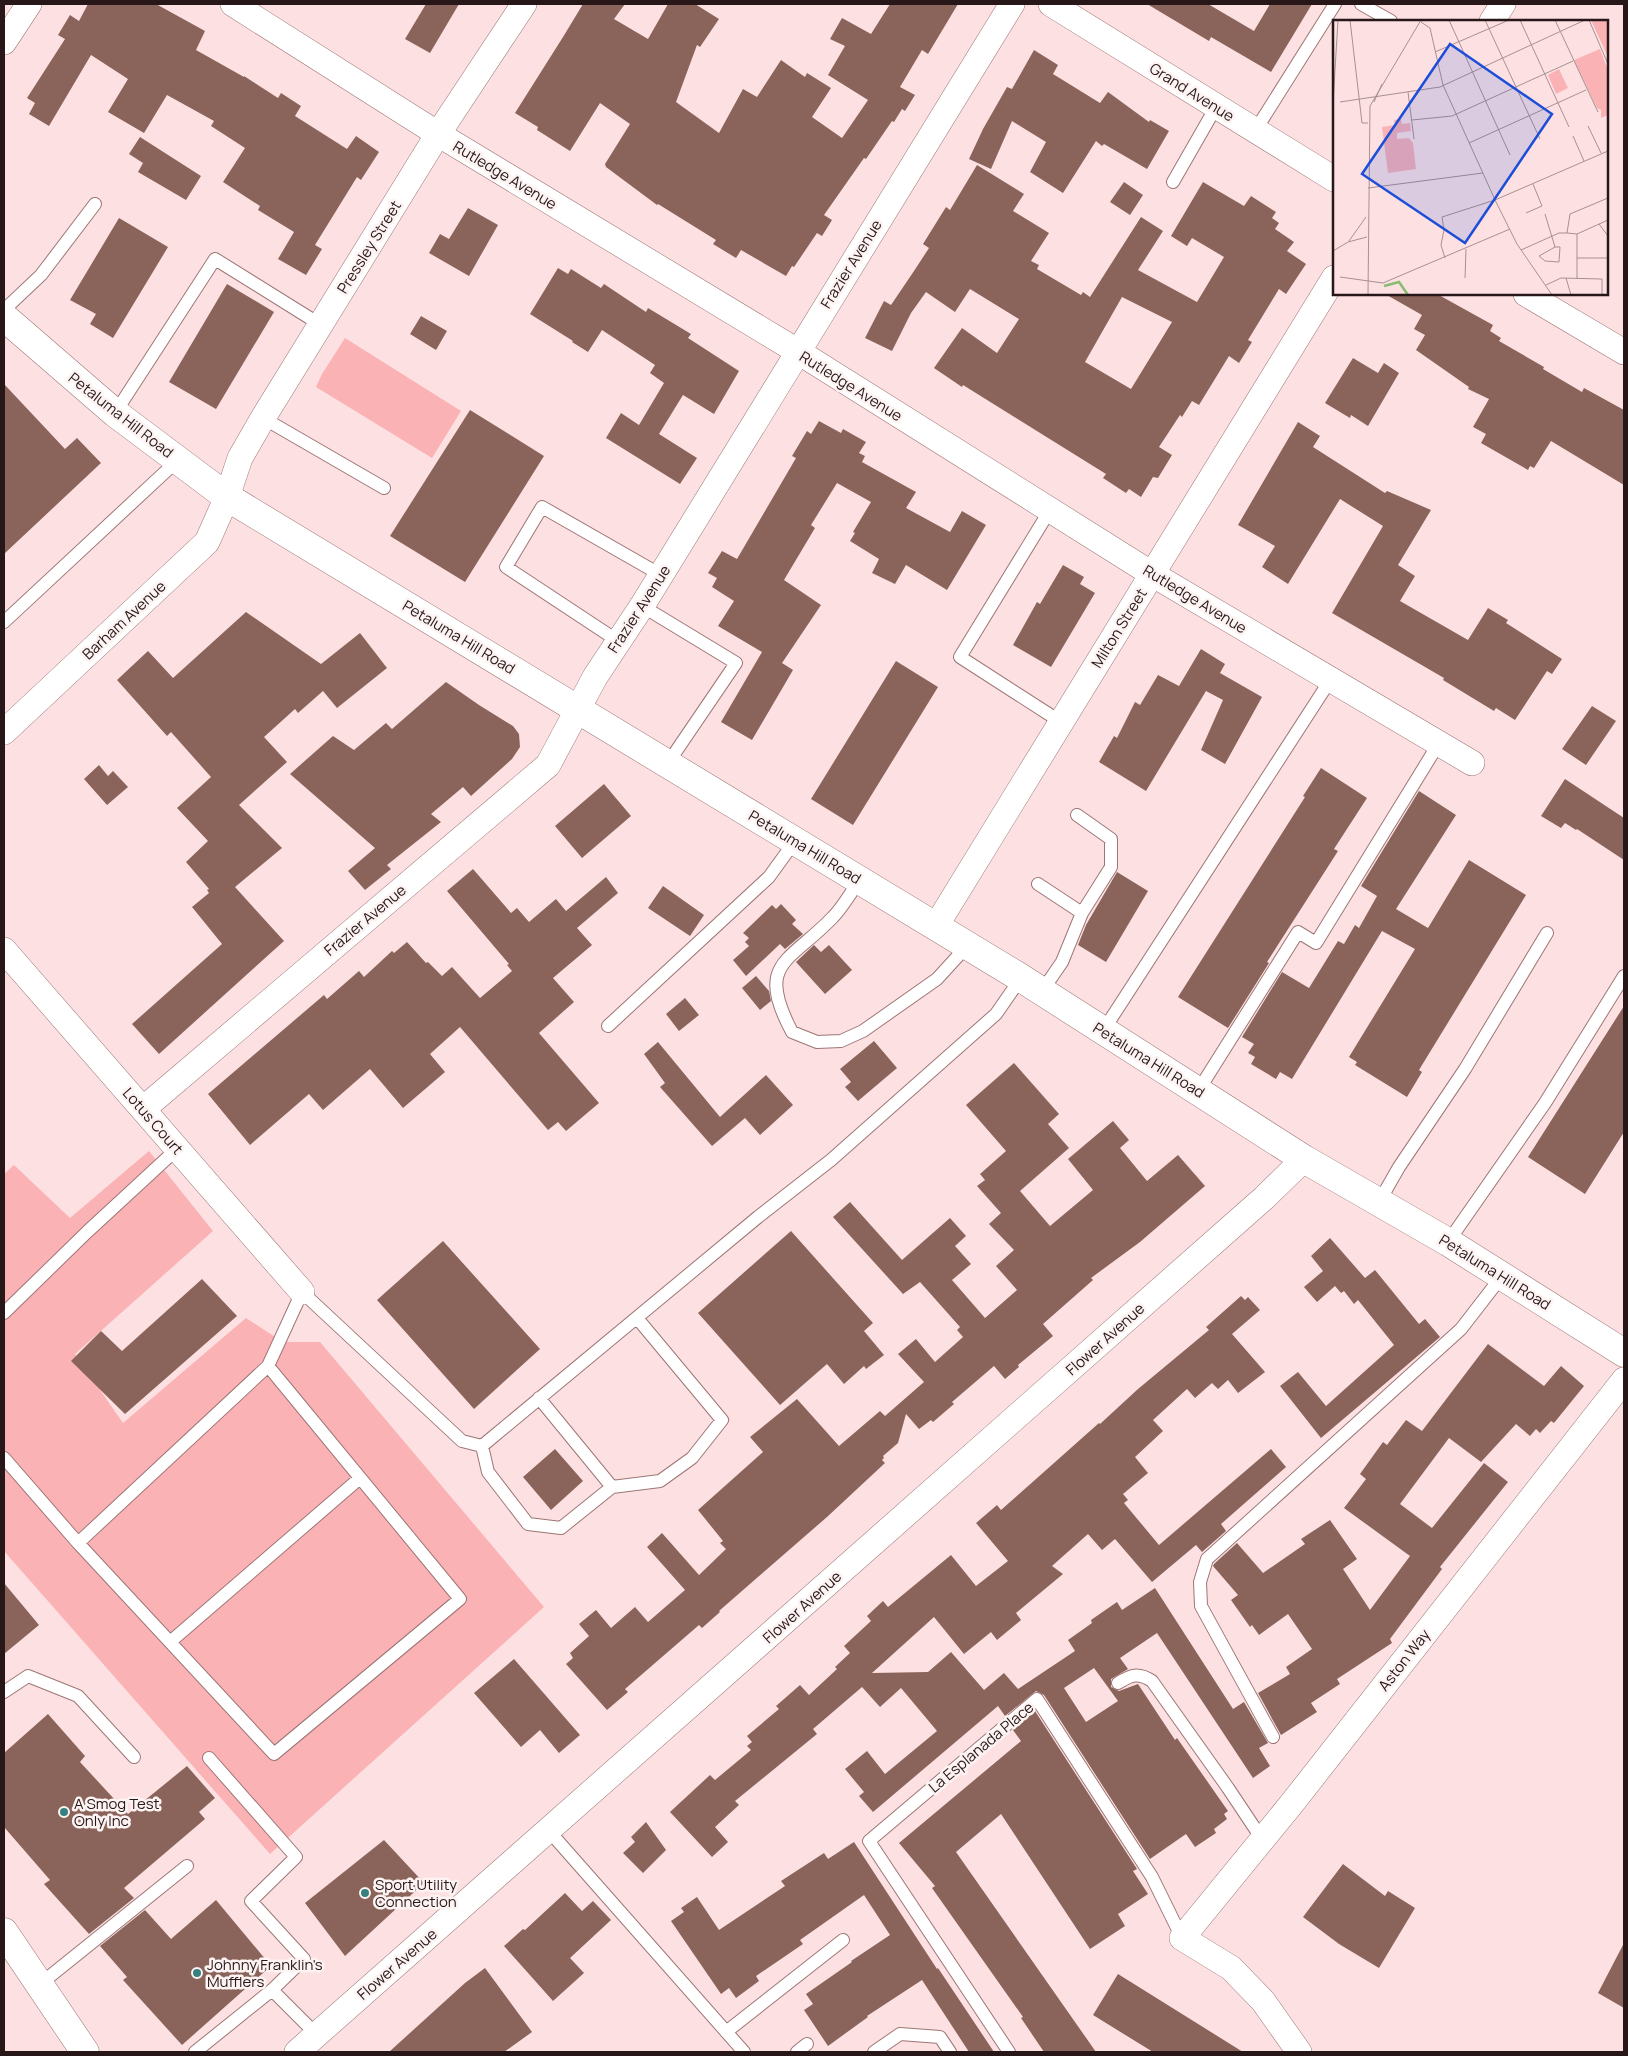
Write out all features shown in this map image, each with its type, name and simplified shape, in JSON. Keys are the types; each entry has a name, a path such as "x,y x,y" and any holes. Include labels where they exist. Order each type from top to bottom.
{"main road":[{"name":"Petaluma Hill Road","path":"8,322 115,413 227,497 1032,984 1304,1159 1448,1242 1624,1353"},
{"path":"4,1932 85,2052"}],"street":[{"path":"4,42 29,4"},
{"name":"Rutledge Avenue","path":"233,4 438,134 796,351 1152,574 1472,763"},
{"name":"Pressley Street","path":"227,497 240,458 263,418 438,134 524,4"},
{"name":"Frazier Avenue","path":"143,1109 548,764 577,708 642,606 796,351 1012,4"},
{"name":"Grand Avenue","path":"1051,4 1333,178"},
{"path":"1493,20 1503,4"},
{"name":"Milton Street","path":"936,926 1333,280"},
{"path":"1528,295 1624,352"},
{"name":"Barham Avenue","path":"4,732 206,542 227,497"},
{"name":"Lotus Court","path":"4,950 302,1292"},
{"name":"Flower Avenue","path":"306,2046 1257,1204 1304,1159"},
{"name":"Aston Way","path":"1182,1938 1624,1380"},
{"path":"1182,1938 1230,1968 1263,2001 1299,2052"}],"lane":[{"path":"1255,130 1335,4"},
{"path":"1361,4 1389,20"},
{"path":"1173,182 1216,106"},
{"path":"8,322 95,204"},
{"path":"115,413 215,259 321,325"},
{"path":"263,418 384,488"},
{"path":"4,622 178,460"},
{"path":"618,641 506,567 542,507 661,575"},
{"path":"1050,510 960,657 1061,722"},
{"path":"642,606 736,663 668,763"},
{"path":"1103,1031 1331,679"},
{"path":"1198,1092 1298,932 1316,942 1439,743"},
{"path":"482,1446 758,1217 831,1160 996,1014 1062,962 1082,913 1111,867 1111,839 1077,815"},
{"path":"608,1026 770,877 795,841"},
{"path":"860,880 834,916 796,949 779,969 775,987 781,1010 792,1032 817,1042 841,1041 864,1031 937,979 968,945"},
{"path":"1038,884 1082,913"},
{"path":"1379,1202 1399,1168 1465,1070 1547,933"},
{"path":"1448,1242 1545,1102 1624,976"},
{"path":"4,1313 86,1232 178,1148"},
{"path":"1273,1737 1201,1606 1200,1582 1208,1559 1461,1329 1502,1276"},
{"path":"78,1543 268,1366 302,1292 462,1441 482,1446"},
{"path":"482,1446 488,1472 528,1524 561,1528 612,1487 660,1481 692,1458 722,1420 637,1318"},
{"path":"4,1458 78,1543 274,1754 460,1599 268,1366"},
{"path":"539,1398 612,1487"},
{"path":"170,1642 360,1478"},
{"path":"1118,1683 1132,1675 1142,1675 1152,1681 1262,1839"},
{"path":"4,1692 28,1676 78,1696 134,1757"},
{"name":"La Esplanada Place","path":"1008,2052 869,1840 1037,1699 1152,1876 1182,1938"},
{"path":"195,2052 272,1990 304,1959 251,1901 296,1857 208,1758"},
{"path":"549,1831 744,2052"},
{"path":"39,1985 187,1866"},
{"path":"726,2032 843,1940"},
{"path":"272,1990 306,2046"},
{"path":"874,2052 900,2034 940,2037 950,2052"},
{"path":"797,2052 807,2044"}],"shaded area":[{"path":"345,338 461,411 432,458 316,387"},
{"path":"149,1151 213,1231 75,1354 123,1423 246,1318 283,1342 320,1342 544,1607 270,1854 4,1551 4,1174 14,1165 70,1218"}],"building":[{"path":"88,4 156,4 205,31 196,50 244,76 278,98 281,93 301,106 295,116 347,149 356,136 379,152 361,180 357,177 315,245 322,249 306,275 278,259 294,232 258,210 260,206 223,182 245,148 211,126 214,121 167,95 144,133 108,112 128,79 91,55 49,126 29,114 35,103 27,98 65,39 58,35 70,15 79,21"},
{"path":"426,4 459,4 430,53 405,39"},
{"path":"583,4 625,4 614,19 648,39 668,4 695,4 719,19 700,47 697,45 676,102 719,133 743,89 757,97 781,60 805,77 807,73 831,88 812,117 842,138 868,100 828,75 845,46 830,39 842,18 871,34 890,4 958,4 928,54 922,50 900,87 915,95 905,111 902,109 894,122 892,121 824,215 832,220 822,236 817,233 786,276 741,250 736,258 713,244 716,240 657,205 606,167 605,164 630,124 600,103 570,151 537,130 538,127 515,113"},
{"path":"1147,4 1208,4 1254,31 1270,4 1312,4 1271,72 1211,37 1209,41"},
{"path":"1034,50 1058,65 1053,74 1100,103 1108,92 1149,122 1150,120 1169,131 1147,169 1096,141 1063,193 1030,172 1046,142 1012,121 991,169 969,159 983,129 1007,87 1012,89"},
{"path":"140,137 201,176 186,200 138,172 143,163 129,154"},
{"path":"977,165 1024,194 1013,211 1049,233 1031,261 1039,265 1037,269 1081,295 1083,292 1090,297 1141,217 1163,231 1138,270 1197,302 1224,257 1192,238 1187,246 1171,236 1203,182 1244,206 1251,196 1276,212 1272,218 1279,223 1275,229 1294,242 1287,251 1306,264 1286,294 1279,289 1248,340 1252,342 1239,363 1229,356 1199,405 1192,401 1182,417 1180,415 1159,447 1172,455 1158,478 1153,477 1141,497 1129,489 1126,493 1103,478 1106,474 934,368 962,328 997,353 1019,319 970,289 955,312 926,292 911,313 892,351 865,338 884,301 891,305 929,248 923,244 946,207 950,210","holes":["1122,297 1172,322 1131,389 1085,362"]},
{"path":"1124,182 1143,195 1130,215 1110,202"},
{"path":"468,208 498,225 469,276 429,253 440,234 449,239"},
{"path":"119,218 168,247 113,338 90,324 96,314 70,300"},
{"path":"558,268 568,274 571,269 601,288 604,284 646,312 648,308 691,334 688,338 739,371 714,414 683,395 659,434 697,458 680,484 606,438 621,413 639,425 664,383 650,373 655,365 602,330 588,352 530,314"},
{"path":"227,284 274,312 216,409 169,382"},
{"path":"1387,295 1439,295 1493,325 1490,331 1501,338 1499,341 1544,367 1543,369 1582,392 1584,388 1624,410 1624,485 1551,441 1534,468 1530,466 1528,470 1481,443 1486,434 1473,427 1489,399 1468,389 1469,387 1416,350 1425,335 1414,329 1422,315"},
{"path":"421,316 447,331 436,350 410,334"},
{"path":"1353,358 1378,373 1384,363 1399,373 1368,426 1351,415 1350,418 1325,403"},
{"path":"4,384 65,449 77,438 101,463 4,554"},
{"path":"470,410 544,456 465,582 390,536"},
{"path":"819,421 841,433 843,429 866,442 859,453 865,456 862,462 916,492 906,508 950,532 962,511 986,525 947,590 906,565 895,584 872,573 879,559 850,541 855,533 853,532 871,502 837,483 811,525 815,528 784,580 821,605 782,663 793,670 752,740 721,722 762,652 718,626 734,601 712,587 717,578 708,573 722,551 737,559 796,458 792,456 807,431 811,434"},
{"path":"1298,422 1320,436 1313,447 1385,493 1387,491 1431,510 1398,565 1415,576 1400,601 1468,640 1488,608 1508,620 1506,623 1562,659 1552,674 1547,671 1515,720 1496,708 1494,711 1443,680 1444,678 1332,613 1383,526 1340,499 1288,584 1262,567 1275,546 1238,525"},
{"path":"1063,565 1084,577 1080,584 1095,593 1051,667 1013,645 1037,602 1040,604"},
{"path":"246,612 321,664 360,633 387,668 337,708 323,691 298,713 295,709 264,737 287,762 239,805 282,848 235,887 284,941 159,1054 132,1024 222,944 192,907 209,893 207,890 209,889 186,862 208,841 177,808 211,777 171,732 167,736 117,680 148,651 173,678"},
{"path":"1201,649 1225,664 1220,673 1262,697 1225,764 1201,750 1223,700 1206,691 1146,791 1099,762 1114,736 1117,738 1135,702 1140,705 1158,675 1179,686"},
{"path":"896,661 938,687 853,825 811,799"},
{"path":"446,682 513,726 519,734 520,747 512,759 471,796 463,787 431,814 441,822 387,865 391,869 365,890 348,871 375,848 290,774 333,736 354,750 386,723 392,729"},
{"path":"1592,706 1616,721 1586,765 1562,749"},
{"path":"99,765 108,776 113,771 128,787 107,805 84,779"},
{"path":"1321,768 1367,798 1334,849 1338,851 1267,962 1269,963 1228,1028 1178,997 1305,797 1303,796"},
{"path":"1565,779 1624,818 1624,860 1577,829 1565,823 1561,828 1541,816"},
{"path":"604,784 631,816 582,858 555,826"},
{"path":"1419,791 1456,815 1396,909 1428,928 1469,860 1526,895 1419,1070 1422,1072 1407,1097 1355,1065 1357,1062 1349,1057 1415,949 1382,931 1292,1079 1280,1072 1276,1079 1251,1064 1255,1057 1248,1053 1254,1044 1242,1037 1282,972 1309,988 1338,941 1344,944 1355,925 1359,928 1377,896 1361,886"},
{"path":"473,869 511,913 517,908 529,922 556,899 566,911 606,877 618,893 577,928 592,945 553,978 574,1002 539,1033 599,1103 566,1131 558,1122 548,1130 460,1027 430,1054 445,1072 403,1108 370,1069 323,1110 309,1094 250,1145 208,1094 324,995 327,999 359,971 364,977 392,951 394,953 407,942 426,963 428,962 442,976 452,967 480,998 512,971 507,965 509,964 447,891"},
{"path":"1117,872 1148,891 1106,962 1078,945 1086,925"},
{"path":"663,886 704,915 690,936 648,908"},
{"path":"781,904 796,920 792,924 803,934 785,949 780,944 746,976 733,960 749,946 745,942 749,938 743,933 772,905 776,909"},
{"path":"814,945 821,952 829,945 852,970 825,994 796,962"},
{"path":"756,976 769,991 771,1001 760,1010 742,988"},
{"path":"685,998 699,1015 679,1031 666,1014"},
{"path":"1624,1006 1624,1132 1585,1194 1528,1157"},
{"path":"874,1041 897,1068 858,1101 845,1087 851,1082 840,1069"},
{"path":"658,1042 720,1117 766,1075 793,1105 760,1135 745,1118 712,1146 660,1087 665,1083 644,1054"},
{"path":"1014,1063 1059,1114 1048,1124 1069,1148 1020,1191 1050,1226 1093,1190 1068,1159 1113,1121 1129,1140 1120,1148 1147,1181 1178,1155 1205,1186 1140,1242 1091,1278 1093,1280 1043,1324 1053,1336 1018,1365 1019,1367 1005,1379 994,1366 952,1402 954,1404 933,1422 931,1420 919,1429 906,1414 898,1443 883,1456 882,1460 885,1463 702,1628 699,1625 625,1689 628,1692 607,1710 566,1664 573,1658 570,1653 589,1636 579,1624 596,1610 611,1628 635,1607 648,1622 685,1590 647,1547 662,1533 699,1575 726,1549 720,1543 723,1541 698,1510 763,1452 750,1437 797,1399 839,1446 880,1411 885,1416 924,1382 898,1354 916,1339 935,1362 963,1337 957,1330 960,1327 920,1282 903,1294 833,1217 850,1202 902,1260 950,1218 966,1236 955,1246 971,1264 952,1280 985,1318 1017,1290 996,1266 1014,1250 989,1224 1001,1213 977,1186 985,1180 980,1174 1006,1151 966,1105"},
{"path":"791,1231 873,1323 864,1331 884,1355 866,1369 864,1366 844,1384 827,1364 780,1405 698,1313"},
{"path":"1330,1238 1365,1278 1375,1270 1419,1324 1425,1319 1440,1337 1321,1438 1280,1386 1298,1372 1326,1406 1394,1345 1358,1300 1354,1304 1344,1291 1341,1293 1335,1286 1317,1302 1304,1287 1323,1271 1311,1256"},
{"path":"443,1241 540,1349 474,1409 377,1300"},
{"path":"202,1279 237,1316 125,1414 71,1361 101,1331 122,1351"},
{"path":"1241,1296 1245,1300 1248,1297 1260,1310 1232,1334 1265,1372 1238,1393 1228,1380 1218,1389 1212,1383 1195,1398 1187,1389 1153,1420 1163,1431 1135,1457 1148,1473 1123,1494 1128,1500 1124,1503 1159,1545 1271,1449 1286,1467 1221,1524 1226,1531 1202,1552 1196,1545 1152,1582 1115,1539 1102,1550 1088,1534 1052,1566 1063,1574 1016,1613 1021,1620 997,1640 991,1632 964,1654 934,1617 872,1673 928,1672 951,1652 984,1690 1004,1673 1018,1689 1075,1651 1068,1640 1092,1623 1091,1620 1117,1602 1122,1610 1155,1588 1233,1709 1244,1702 1268,1743 1259,1748 1270,1766 1253,1778 1157,1633 1120,1658 1128,1669 1111,1679 1111,1687 1119,1691 1138,1684 1175,1740 1177,1738 1228,1811 1224,1814 1227,1819 1214,1829 1216,1833 1195,1847 1186,1834 1150,1859 1044,1695 1036,1691 1005,1716 998,1706 873,1812 859,1796 864,1792 845,1769 867,1751 885,1774 937,1731 901,1688 880,1707 862,1687 813,1729 817,1734 735,1801 739,1805 715,1827 728,1842 712,1857 670,1812 710,1775 715,1780 751,1750 747,1746 752,1742 747,1736 779,1709 776,1706 800,1685 809,1695 837,1669 835,1667 850,1653 844,1646 871,1621 867,1616 883,1601 888,1607 951,1555 976,1586 1008,1561 976,1523 997,1505 1001,1510 1138,1389 1209,1330 1206,1327","holes":["1094,1668 1118,1701 1086,1722 1064,1688"]},
{"path":"1488,1344 1544,1386 1561,1366 1584,1386 1554,1423 1551,1421 1540,1433 1536,1429 1530,1436 1516,1424 1481,1462 1449,1438 1400,1504 1432,1528 1484,1463 1508,1482 1440,1567 1442,1569 1390,1639 1392,1643 1337,1679 1340,1684 1311,1703 1317,1712 1281,1735 1258,1693 1290,1674 1286,1667 1312,1649 1288,1614 1259,1635 1252,1625 1250,1627 1231,1600 1238,1595 1213,1566 1214,1564 1237,1543 1263,1573 1305,1544 1301,1539 1330,1520 1357,1559 1343,1569 1370,1610 1410,1556 1344,1508 1366,1479 1360,1474 1383,1442 1387,1445 1406,1420 1422,1431"},
{"path":"555,1449 583,1481 551,1510 523,1477"},
{"path":"4,1583 39,1625 4,1654"},
{"path":"514,1659 580,1735 559,1753 540,1730 521,1747 474,1693"},
{"path":"1035,1711 1137,1869 1133,1871 1148,1894 1118,1914 1125,1926 1090,1949 1001,1814 956,1852 1096,2052 1044,2052 1021,2018 1023,2017 932,1888 935,1886 899,1843 1021,1741 1013,1730"},
{"path":"48,1714 85,1756 80,1762 128,1814 187,1766 215,1798 199,1812 205,1819 124,1888 134,1898 89,1934 44,1884 50,1880 4,1827 4,1753"},
{"path":"646,1822 666,1850 643,1873 623,1853 635,1842 631,1837"},
{"name":"Sport Utility Connection","path":"384,1840 424,1883 345,1956 305,1903"},
{"path":"854,1842 994,2052 969,2052 922,1980 867,2016 828,2046 804,2010 813,2004 806,1994 890,1935 864,1895 800,1940 803,1944 756,1976 759,1981 736,1998 729,1988 721,1994 671,1921 684,1912 681,1908 697,1897 719,1930 785,1886 781,1881 824,1853 828,1859"},
{"path":"1343,1864 1385,1896 1388,1891 1415,1908 1379,1968 1339,1944 1303,1917"},
{"path":"565,1893 582,1911 593,1901 611,1920 570,1958 584,1973 553,2001 504,1946 523,1929 525,1930"},
{"name":"Johnny Franklin's Mufflers","path":"216,1900 271,1966 182,2045 123,1980 127,1977 100,1946 145,1910 171,1939"},
{"path":"1624,1943 1624,2008 1598,1993"},
{"path":"485,1968 532,2032 504,2052 389,2052 465,1983"},
{"path":"1118,1974 1243,2052 1153,2052 1093,2015"}],"place":[{"name":"A Smog Test Only Inc","path":"64,1812"},
{"name":"Sport Utility Connection","path":"365,1893"},
{"name":"Johnny Franklin's Mufflers","path":"197,1973"}]}
